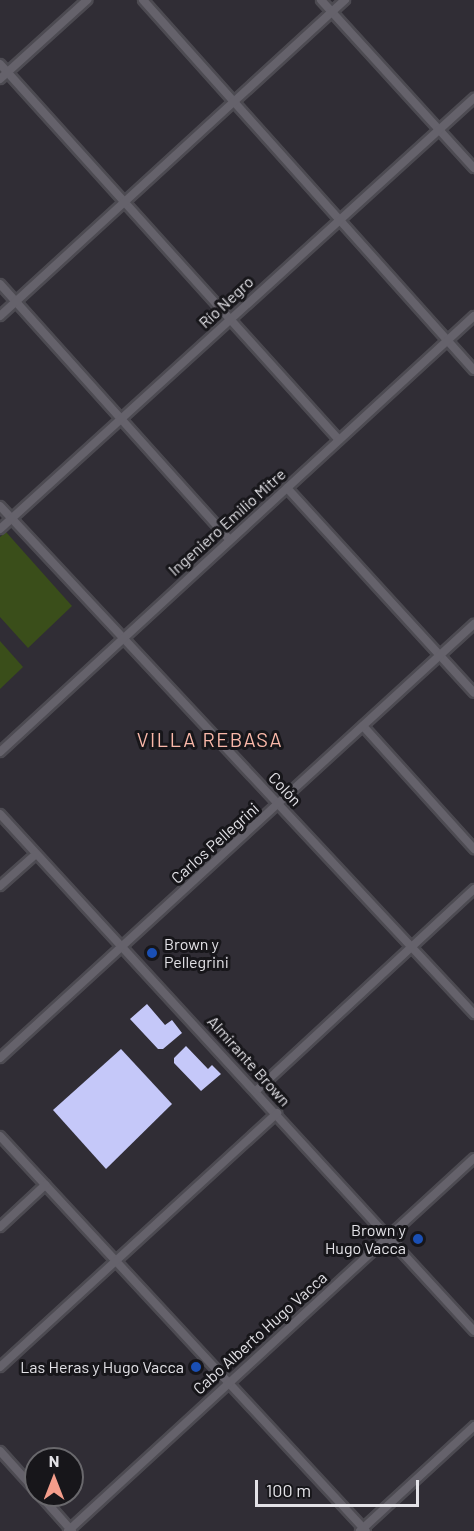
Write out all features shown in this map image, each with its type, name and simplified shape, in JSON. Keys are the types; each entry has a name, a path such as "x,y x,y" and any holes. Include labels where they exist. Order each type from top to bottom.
{"street":[{"path":"0,80 87,0"},
{"path":"143,0 474,370"},
{"path":"321,0 474,168"},
{"path":"0,316 345,0"},
{"path":"0,64 339,440"},
{"name":"Río Negro","path":"0,529 339,218 474,98"},
{"path":"0,284 230,540"},
{"name":"Ingeniero Emilio Mitre","path":"0,752 121,638 474,316"},
{"path":"287,488 474,693"},
{"name":"Colón","path":"0,506 121,638 414,946 474,1014"},
{"name":"Carlos Pellegrini","path":"0,1058 279,805 474,624"},
{"path":"363,726 474,849"},
{"name":"Almirante Brown","path":"0,814 257,1090 474,1331"},
{"path":"0,886 36,854"},
{"path":"257,1090 474,889"},
{"path":"0,1367 277,1113"},
{"path":"0,1136 363,1530 474,1426"},
{"name":"Cabo Alberto Hugo Vacca","path":"70,1530 228,1381 474,1158"},
{"path":"0,1227 45,1185"},
{"path":"0,1451 24,1478"},
{"path":"50,1507 70,1530"}],"green space":[{"path":"6,532 72,606 28,648 0,617 0,537"},
{"path":"0,641 23,667 0,689"}],"building":[{"path":"147,1004 165,1025 172,1020 182,1033 163,1049 158,1049 130,1019"},
{"path":"186,1046 208,1069 212,1065 221,1074 201,1091 174,1063 174,1058"},
{"path":"121,1049 172,1104 106,1169 53,1110"}],"place":[{"name":"Brown y Pellegrini","path":"152,953"},
{"name":"Brown y Hugo Vacca","path":"418,1239"},
{"name":"Las Heras y Hugo Vacca","path":"196,1367"}],"district":[{"name":"VILLA REBASA","path":"210,739"}]}
